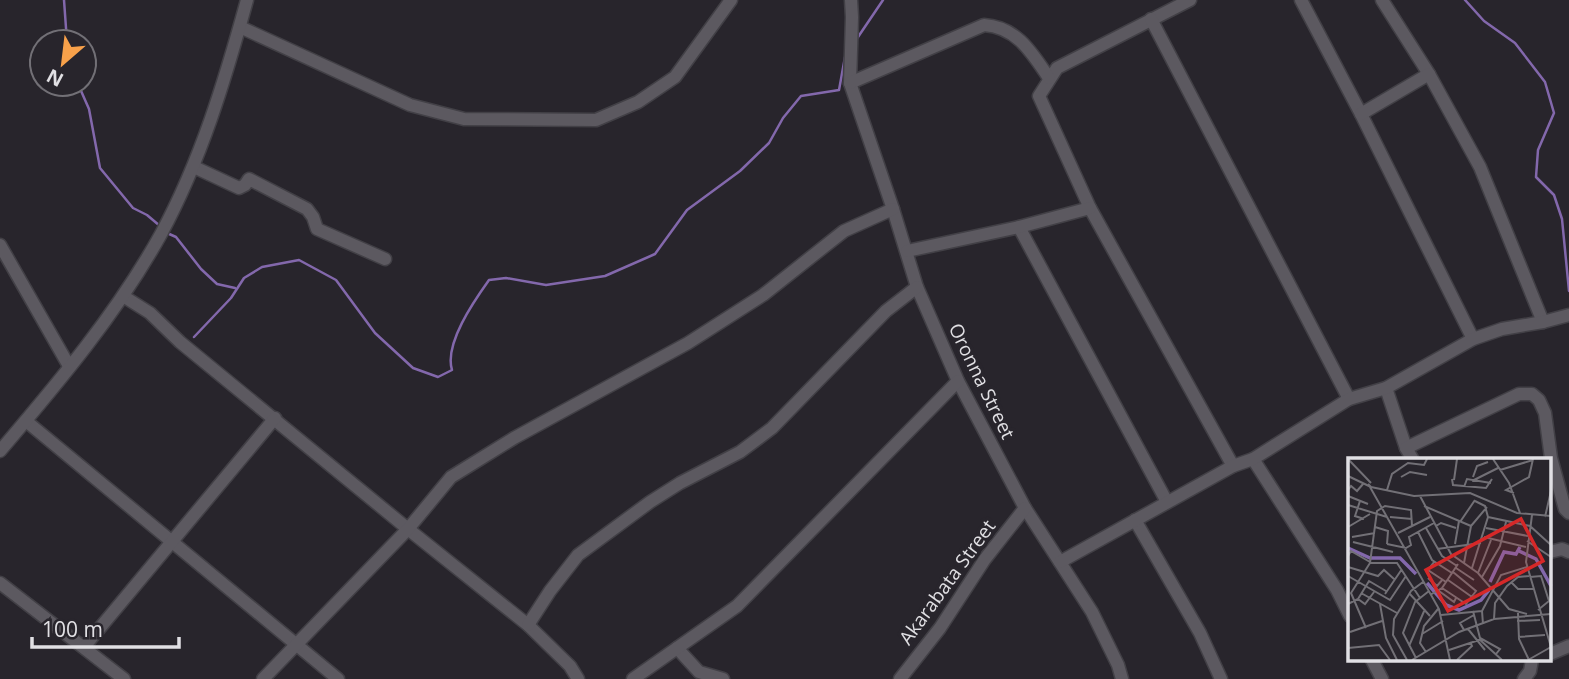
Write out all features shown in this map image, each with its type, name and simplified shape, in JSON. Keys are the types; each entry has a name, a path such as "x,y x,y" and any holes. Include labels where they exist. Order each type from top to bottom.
{"street":[{"path":"0,451 123,296 171,214 194,167 220,96 247,0"},
{"path":"240,27 410,105 464,119 596,120 638,102 675,77 731,0"},
{"path":"850,0 852,17 849,82 984,25 998,26 1026,44 1049,78"},
{"path":"1190,0 1057,68 1039,96 1090,208 1233,466"},
{"path":"1301,0 1362,114 1473,338"},
{"path":"1382,0 1429,74 1480,167 1543,322"},
{"path":"1152,19 1349,399"},
{"path":"1362,114 1429,74"},
{"name":"Oronna Street","path":"849,82 907,250 917,288 958,381 1025,508 1091,612 1118,664 1122,679"},
{"path":"194,167 239,188 245,186 249,179 307,209 317,229 386,259"},
{"path":"907,250 1019,227 1090,208"},
{"path":"263,679 408,529 451,477 514,438 688,343 763,295 844,231 893,209"},
{"path":"1019,227 1167,502"},
{"path":"0,245 69,366"},
{"path":"528,625 578,555 650,502 740,452 772,428 886,311 917,288"},
{"path":"123,296 150,313 180,342 528,625 570,666 578,679"},
{"path":"1060,562 1233,466 1253,460 1349,399 1386,388 1473,338 1569,315"},
{"path":"632,679 737,606 958,381"},
{"path":"1386,388 1410,454 1519,394 1532,394 1539,400 1545,413 1550,458"},
{"path":"83,647 275,418"},
{"path":"26,421 338,679"},
{"path":"1253,460 1337,590 1348,612"},
{"path":"1552,466 1565,509 1569,513"},
{"name":"Akarabata Street","path":"900,679 940,628 985,559 1025,508"},
{"path":"1135,520 1200,633 1221,679"},
{"path":"1552,552 1562,549 1569,552"},
{"path":"0,583 124,679"},
{"path":"1552,653 1569,646"},
{"path":"677,648 699,672 723,679"},
{"path":"1373,662 1382,679"},
{"path":"1524,679 1532,662"}],"waterway":[{"path":"64,0 66,28"},
{"path":"856,40 883,0"},
{"path":"1465,0 1484,21 1515,43 1545,82 1554,113 1538,150 1536,177 1554,195 1562,219 1569,291"},
{"path":"194,337 231,298 244,278 262,267 299,260 336,280 375,333 413,368 438,377 452,370 452,348 456,336 489,280 506,278 546,285 605,276 655,254 687,210 740,171 769,143 783,118 801,96 839,90 845,57"},
{"path":"84,98 89,109 100,168 133,208 160,226"},
{"path":"167,233 176,237 201,269 217,284 235,288"}]}
